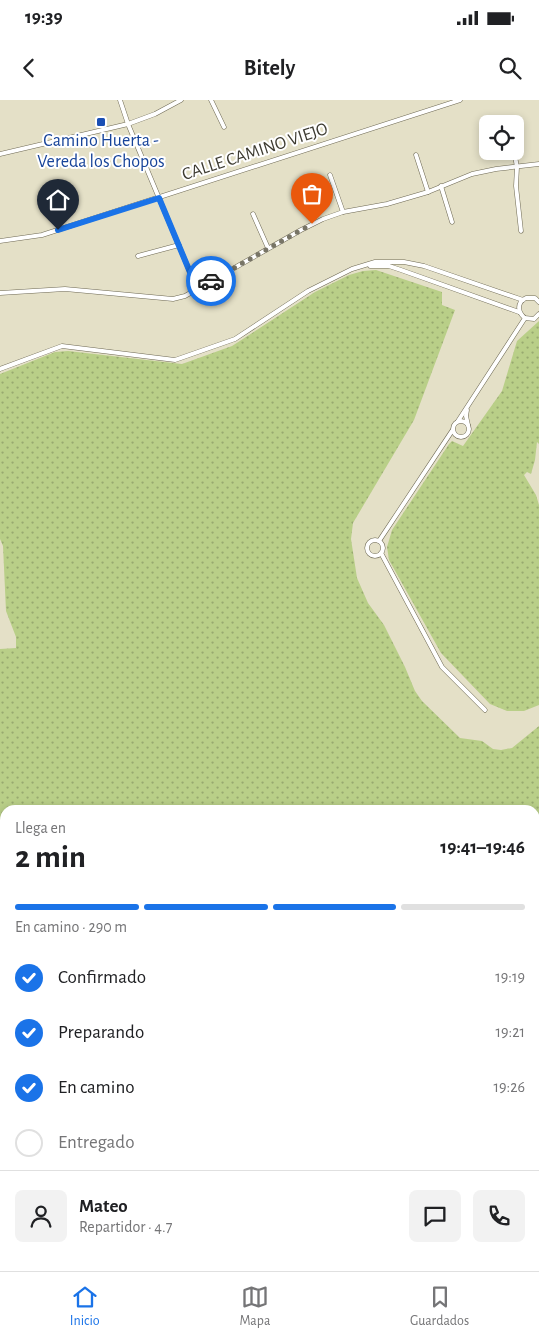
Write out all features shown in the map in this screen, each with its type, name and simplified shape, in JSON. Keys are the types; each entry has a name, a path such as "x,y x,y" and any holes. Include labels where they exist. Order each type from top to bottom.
{"street":[{"path":"120,100 128,124 197,289"},
{"path":"0,154 128,124 155,114 181,100"},
{"path":"211,100 224,127"},
{"name":"CALLE CAMINO VIEJO","path":"0,240 42,235 460,100"},
{"path":"416,154 428,192"},
{"path":"516,160 520,231"},
{"path":"0,293 65,290 173,299 185,296 323,219 344,212 387,204 428,192 472,174 539,164"},
{"path":"330,175 344,212"},
{"path":"441,186 452,222"},
{"path":"252,214 268,248"},
{"path":"138,256 179,245"},
{"path":"0,369 62,346 175,360 236,339 308,291 336,276 375,262 390,261 414,264 523,300 531,297 539,302"},
{"path":"363,266 389,266 520,312 525,318"},
{"path":"520,312 519,308 523,300"},
{"path":"525,318 534,318 539,314"},
{"path":"379,540 445,443 454,424 458,421 525,318"},
{"path":"445,443 456,436 466,435 469,430 466,416 467,407"},
{"path":"458,421 463,421 468,425"},
{"path":"452,431 456,436"},
{"path":"379,540 374,539 368,542 366,550 373,556 381,554"},
{"path":"379,540 383,547 381,554 442,667 486,710"}],"green space":[{"path":"376,270 442,292 442,305 455,310 414,420 353,523 351,539 357,578 368,603 384,625 415,691 422,701 460,738 482,741 493,749 501,750 512,748 539,726 539,805 0,805 0,649 16,648 16,637 6,611 3,546 0,539 0,374 55,352 68,351 182,364 232,346 315,292 349,275"},
{"path":"539,321 539,444 537,442 531,474 527,472 524,475 536,495 539,505 539,705 524,711 507,711 490,704 441,653 389,560 387,547 392,530 449,444 452,441 463,446 502,391 517,341"}],"way so far":[{"path":"211,281 312,224"}],"place":[{"name":"Camino Huerta - Vereda los Chopos","path":"101,122"}],"route":[{"path":"58,230 159,198 197,289 211,281"}]}
